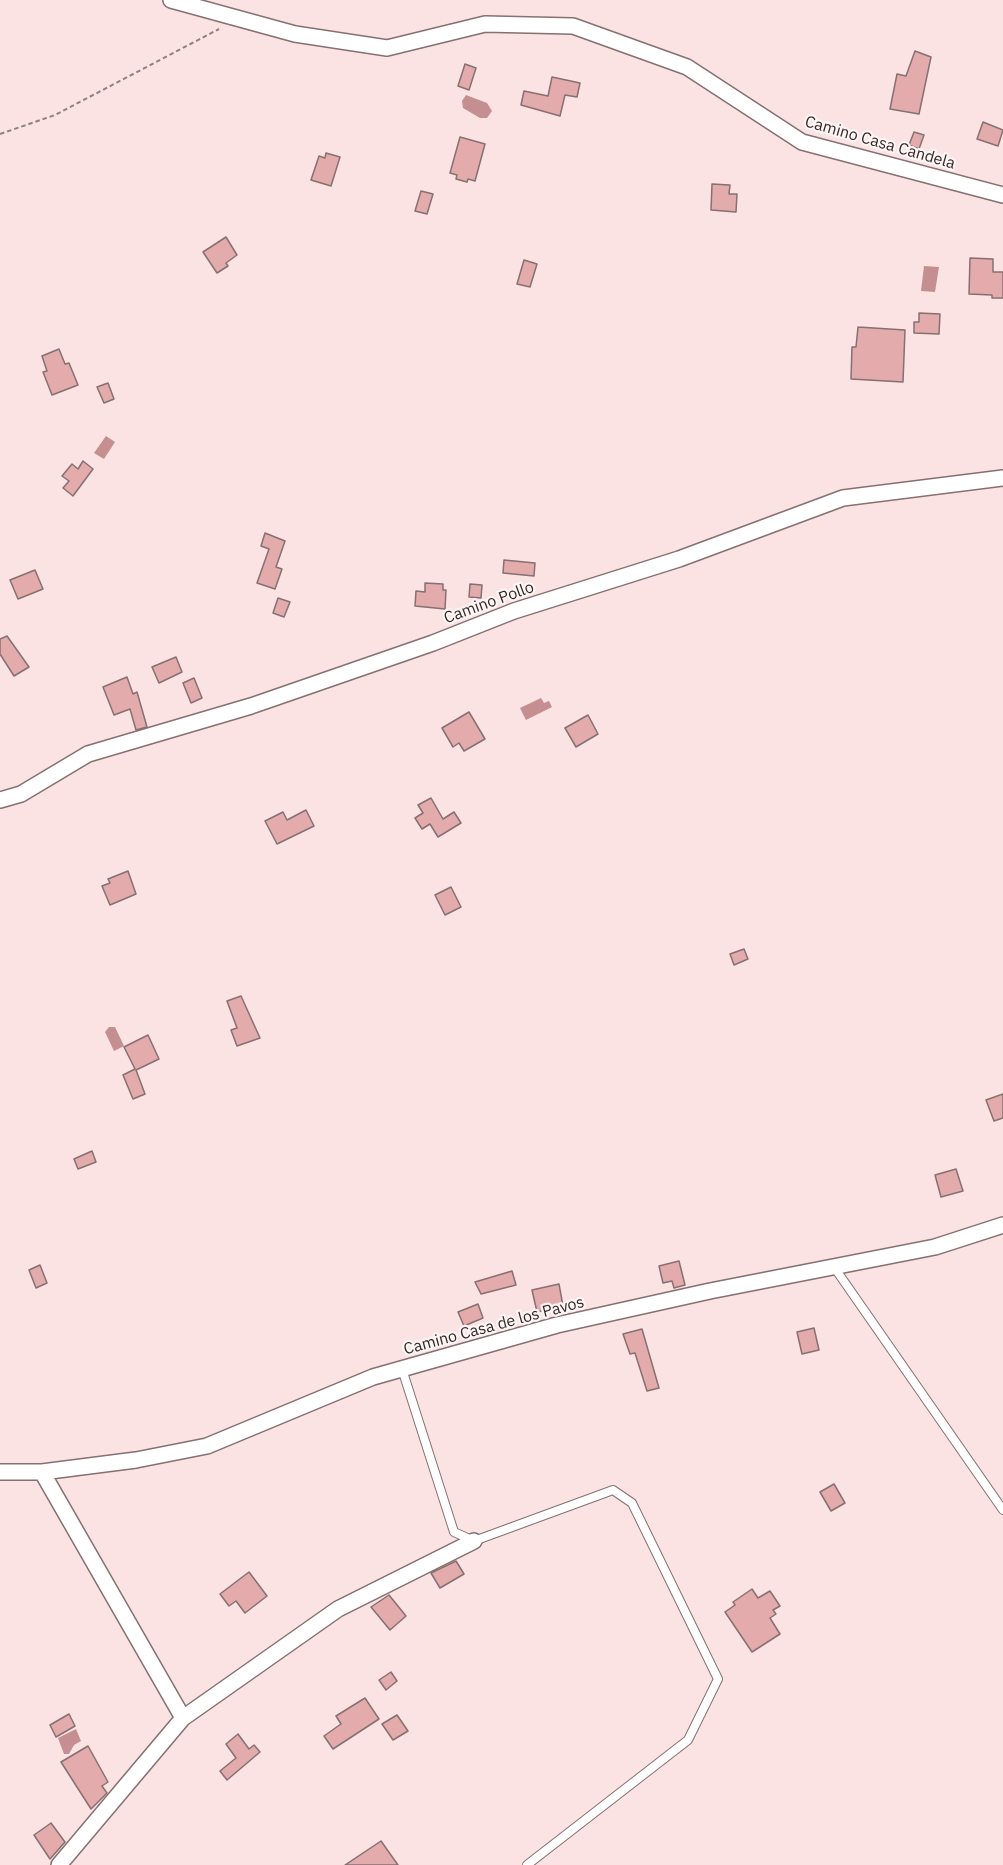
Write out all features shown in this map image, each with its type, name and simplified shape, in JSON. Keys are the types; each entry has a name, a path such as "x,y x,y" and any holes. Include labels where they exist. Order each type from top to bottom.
{"street":[{"name":"Camino Casa Candela","path":"171,0 294,34 387,48 485,24 573,26 687,68 802,142 1003,195"},
{"name":"Camino Pollo","path":"0,800 21,794 88,754 250,706 434,643 514,611 679,558 843,498 1003,478"},
{"name":"Camino Casa de los Pavos","path":"0,1472 42,1472 136,1460 207,1446 373,1377 557,1325 935,1247 1003,1225"},
{"path":"42,1472 183,1718"},
{"path":"59,1865 183,1718 338,1609 474,1541"}],"lane":[{"path":"834,1267 1003,1510"},
{"path":"402,1369 454,1532 474,1541 612,1490 632,1503 717,1679 688,1740 527,1865"}],"path":[{"path":"0,134 55,115 238,19"}],"shaded area":[{"path":"466,95 487,103 492,111 487,118 480,118 463,108 462,101"},
{"path":"924,266 939,267 935,292 921,291"},
{"path":"106,436 115,442 104,459 94,453"},
{"path":"541,698 544,703 549,701 552,707 526,720 520,708"},
{"path":"109,1027 115,1027 124,1046 114,1051 105,1032"},
{"path":"76,1729 81,1741 74,1745 69,1754 64,1754 58,1738"}],"building":[{"path":"915,51 931,57 919,114 890,109 897,74 906,76"},
{"path":"465,64 476,68 469,90 458,86"},
{"path":"552,77 580,83 577,97 565,95 560,116 521,105 524,91 548,96"},
{"path":"983,122 1003,130 998,146 977,139"},
{"path":"914,132 924,135 919,149 909,145"},
{"path":"460,137 485,144 475,181 468,179 467,182 456,179 457,175 450,173"},
{"path":"326,153 340,157 331,186 311,180 319,156 325,158"},
{"path":"712,184 730,185 729,194 737,194 736,212 711,210"},
{"path":"421,191 433,194 427,214 415,211"},
{"path":"226,237 237,255 226,263 228,266 217,273 203,252"},
{"path":"970,258 993,259 993,272 1003,272 1003,298 969,294"},
{"path":"524,260 537,264 530,287 517,284"},
{"path":"919,313 940,314 939,334 914,333 914,322 919,322"},
{"path":"858,327 905,330 903,382 851,379 852,347 856,347"},
{"path":"59,349 65,364 69,363 78,385 52,395 43,372 47,371 42,356"},
{"path":"108,383 114,399 104,403 97,387"},
{"path":"83,461 93,469 73,496 63,488 69,481 62,476 72,464 78,469"},
{"path":"265,533 285,541 276,567 282,569 275,589 257,583 269,549 261,546"},
{"path":"504,560 535,563 534,576 503,573"},
{"path":"35,570 43,589 18,599 10,580"},
{"path":"425,583 443,584 443,590 446,590 445,609 415,606 416,591 425,592"},
{"path":"470,584 482,585 481,598 469,597"},
{"path":"278,598 290,602 284,617 273,613"},
{"path":"7,636 29,667 14,676 0,654 0,639"},
{"path":"176,657 182,672 159,683 152,667"},
{"path":"127,677 133,694 137,692 147,727 136,730 130,709 114,715 103,687"},
{"path":"194,678 202,698 191,703 183,683"},
{"path":"469,712 485,739 464,751 459,743 453,747 442,728"},
{"path":"588,715 598,734 576,747 565,728"},
{"path":"431,798 443,819 454,812 461,823 438,837 430,824 422,829 415,818 423,813 418,805"},
{"path":"306,810 314,826 277,844 265,821 283,812 287,820"},
{"path":"128,871 136,894 110,905 102,886 110,883 108,879"},
{"path":"451,887 461,907 445,915 435,895"},
{"path":"744,949 748,959 734,965 730,954"},
{"path":"241,996 260,1038 237,1046 231,1030 237,1028 227,1001"},
{"path":"148,1035 159,1059 136,1070 145,1094 133,1099 123,1075 135,1069 124,1047"},
{"path":"1003,1094 1003,1118 994,1121 986,1100"},
{"path":"92,1151 96,1162 78,1169 74,1159"},
{"path":"956,1169 963,1191 941,1197 935,1175"},
{"path":"679,1261 685,1285 674,1288 672,1281 663,1283 659,1266"},
{"path":"40,1265 47,1283 36,1288 29,1270"},
{"path":"512,1271 516,1285 481,1294 475,1282"},
{"path":"559,1284 563,1306 537,1312 532,1290"},
{"path":"478,1304 483,1318 464,1326 458,1312"},
{"path":"814,1328 819,1350 802,1354 797,1332"},
{"path":"642,1329 659,1388 647,1391 635,1353 630,1354 623,1334"},
{"path":"834,1484 845,1503 831,1511 820,1492"},
{"path":"456,1561 464,1574 440,1588 431,1573"},
{"path":"249,1572 267,1596 245,1613 236,1601 229,1606 220,1594"},
{"path":"752,1589 758,1598 770,1591 780,1606 773,1610 776,1614 770,1618 780,1634 752,1652 725,1612 735,1605 733,1602"},
{"path":"389,1595 406,1616 390,1630 371,1607"},
{"path":"391,1672 397,1681 386,1690 379,1680"},
{"path":"365,1698 379,1719 333,1749 324,1736 341,1724 336,1716"},
{"path":"69,1714 75,1726 56,1737 50,1725"},
{"path":"397,1715 408,1731 393,1740 382,1724"},
{"path":"238,1734 249,1749 254,1745 260,1752 227,1780 220,1771 236,1758 226,1744"},
{"path":"88,1746 108,1782 102,1786 107,1793 91,1809 61,1762"},
{"path":"51,1823 65,1842 50,1859 34,1835"},
{"path":"381,1841 398,1865 345,1865"}]}
